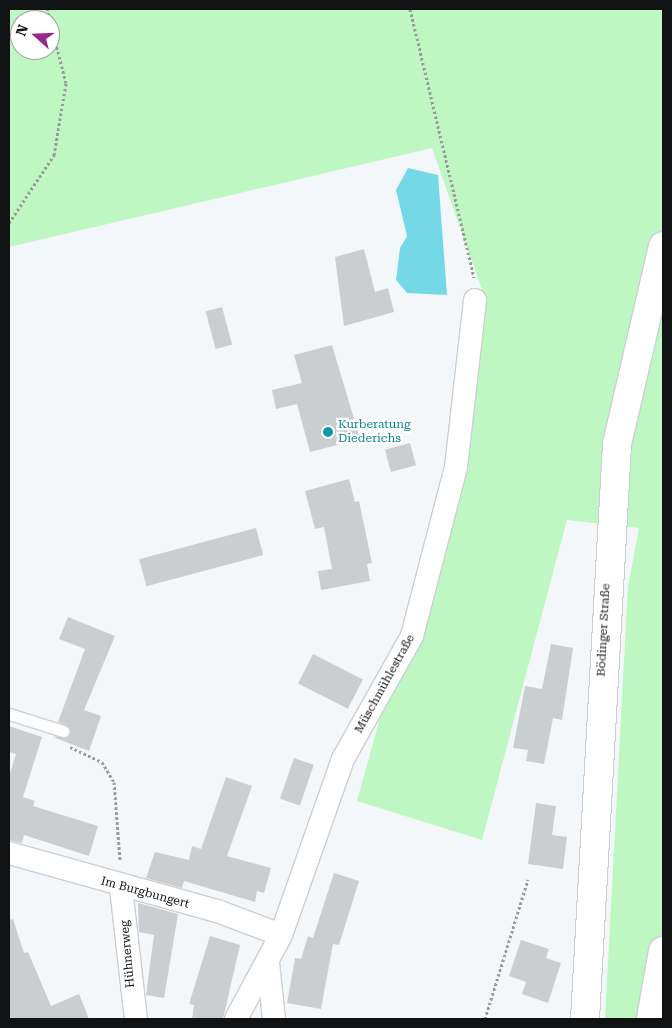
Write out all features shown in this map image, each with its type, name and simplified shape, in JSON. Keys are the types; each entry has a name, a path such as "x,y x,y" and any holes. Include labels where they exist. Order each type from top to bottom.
{"street":[{"name":"Bödinger Straße","path":"585,1019 616,444 663,246"},
{"name":"Müschmühlestraße","path":"236,1019 268,964 282,935 343,759 412,636 456,467 475,300"},
{"name":"Im Burgbungert","path":"9,853 119,887 220,912 282,935"},
{"name":"Hühnerweg","path":"119,887 136,1019"},
{"path":"651,1019 663,951"},
{"path":"268,964 274,1019"}],"lane":[{"path":"9,714 62,731"}],"path":[{"path":"9,223 54,155 66,83 47,9"},
{"path":"410,9 474,274 475,300"},
{"path":"69,746 102,762 114,782 121,870 119,887"},
{"path":"485,1019 528,879"}],"green space":[{"path":"9,9 663,9 663,1019 605,1019 628,586 639,528 567,520 482,840 357,801 424,558 486,301 432,148 9,247"}],"water":[{"path":"408,168 438,175 447,295 407,293 396,280 400,248 407,236 396,190"}],"building":[{"path":"364,249 375,292 388,288 394,312 344,326 335,257"},
{"path":"222,307 232,345 216,349 206,311"},
{"path":"332,345 360,439 310,452 297,404 276,409 272,390 302,383 294,355"},
{"path":"410,443 416,465 391,472 385,450"},
{"path":"349,479 355,502 359,501 372,563 367,564 370,581 321,590 318,571 332,569 324,527 315,529 305,491"},
{"path":"256,528 263,555 146,586 139,559"},
{"path":"68,617 115,636 84,710 101,716 89,751 53,737 70,734 68,726 58,722 85,649 59,639"},
{"path":"551,644 573,648 562,720 553,718 544,764 526,761 528,750 513,748 525,686 542,689"},
{"path":"313,654 363,679 348,709 298,683"},
{"path":"9,726 42,737 23,797 35,801 33,806 98,826 89,856 24,835 22,843 9,840 9,776 16,754 9,752"},
{"path":"294,758 314,765 300,805 280,799"},
{"path":"226,777 252,786 227,856 271,868 264,893 257,891 255,902 184,881 182,888 146,878 155,852 189,860 192,846 201,849"},
{"path":"536,803 556,806 552,835 567,837 563,869 528,864"},
{"path":"334,873 359,881 339,945 333,944 321,1009 287,1003 295,958 301,959 308,936 313,938"},
{"path":"138,903 178,914 164,998 146,995 154,935 139,932"},
{"path":"13,919 24,953 28,952 51,1006 79,994 89,1019 9,1019 9,920"},
{"path":"210,936 240,945 223,1019 192,1019 194,1005 189,1004"},
{"path":"521,940 549,949 546,958 561,963 548,1003 522,994 526,982 509,976"}],"place":[{"name":"Kurberatung Diederichs","path":"328,432"}]}
